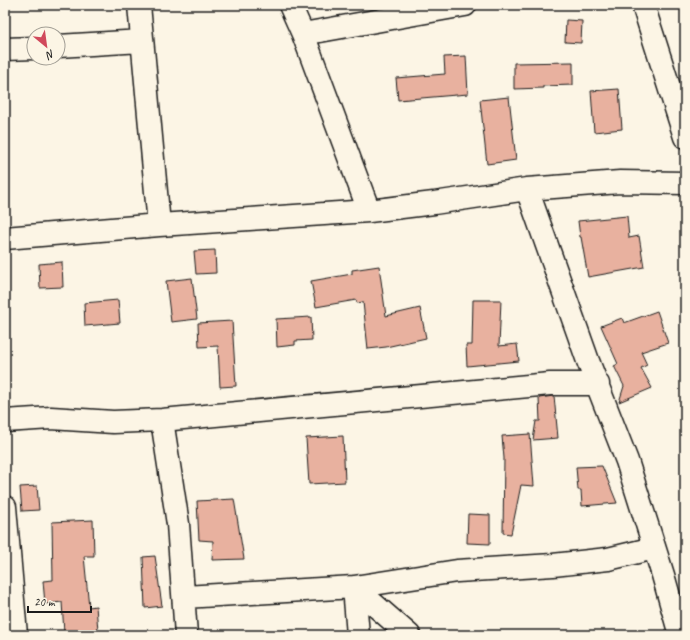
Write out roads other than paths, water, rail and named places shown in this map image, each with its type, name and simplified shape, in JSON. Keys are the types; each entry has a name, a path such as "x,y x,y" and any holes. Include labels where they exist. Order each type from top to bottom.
{"street":[{"path":"139,5 159,225"},
{"path":"290,5 303,34 369,211"},
{"path":"303,34 465,5"},
{"path":"643,5 685,137"},
{"path":"66,46 142,41"},
{"path":"5,49 26,48"},
{"path":"5,238 159,225 369,211 527,189 620,182 685,183"},
{"path":"527,189 627,461 663,575 680,635"},
{"path":"5,421 51,418 113,422 162,420 550,384 598,384"},
{"path":"162,420 178,524 186,635"},
{"path":"5,507 16,635"},
{"path":"184,596 354,587 457,570 553,565 608,559 654,548"},
{"path":"354,587 358,635"},
{"path":"354,587 409,635"}]}
